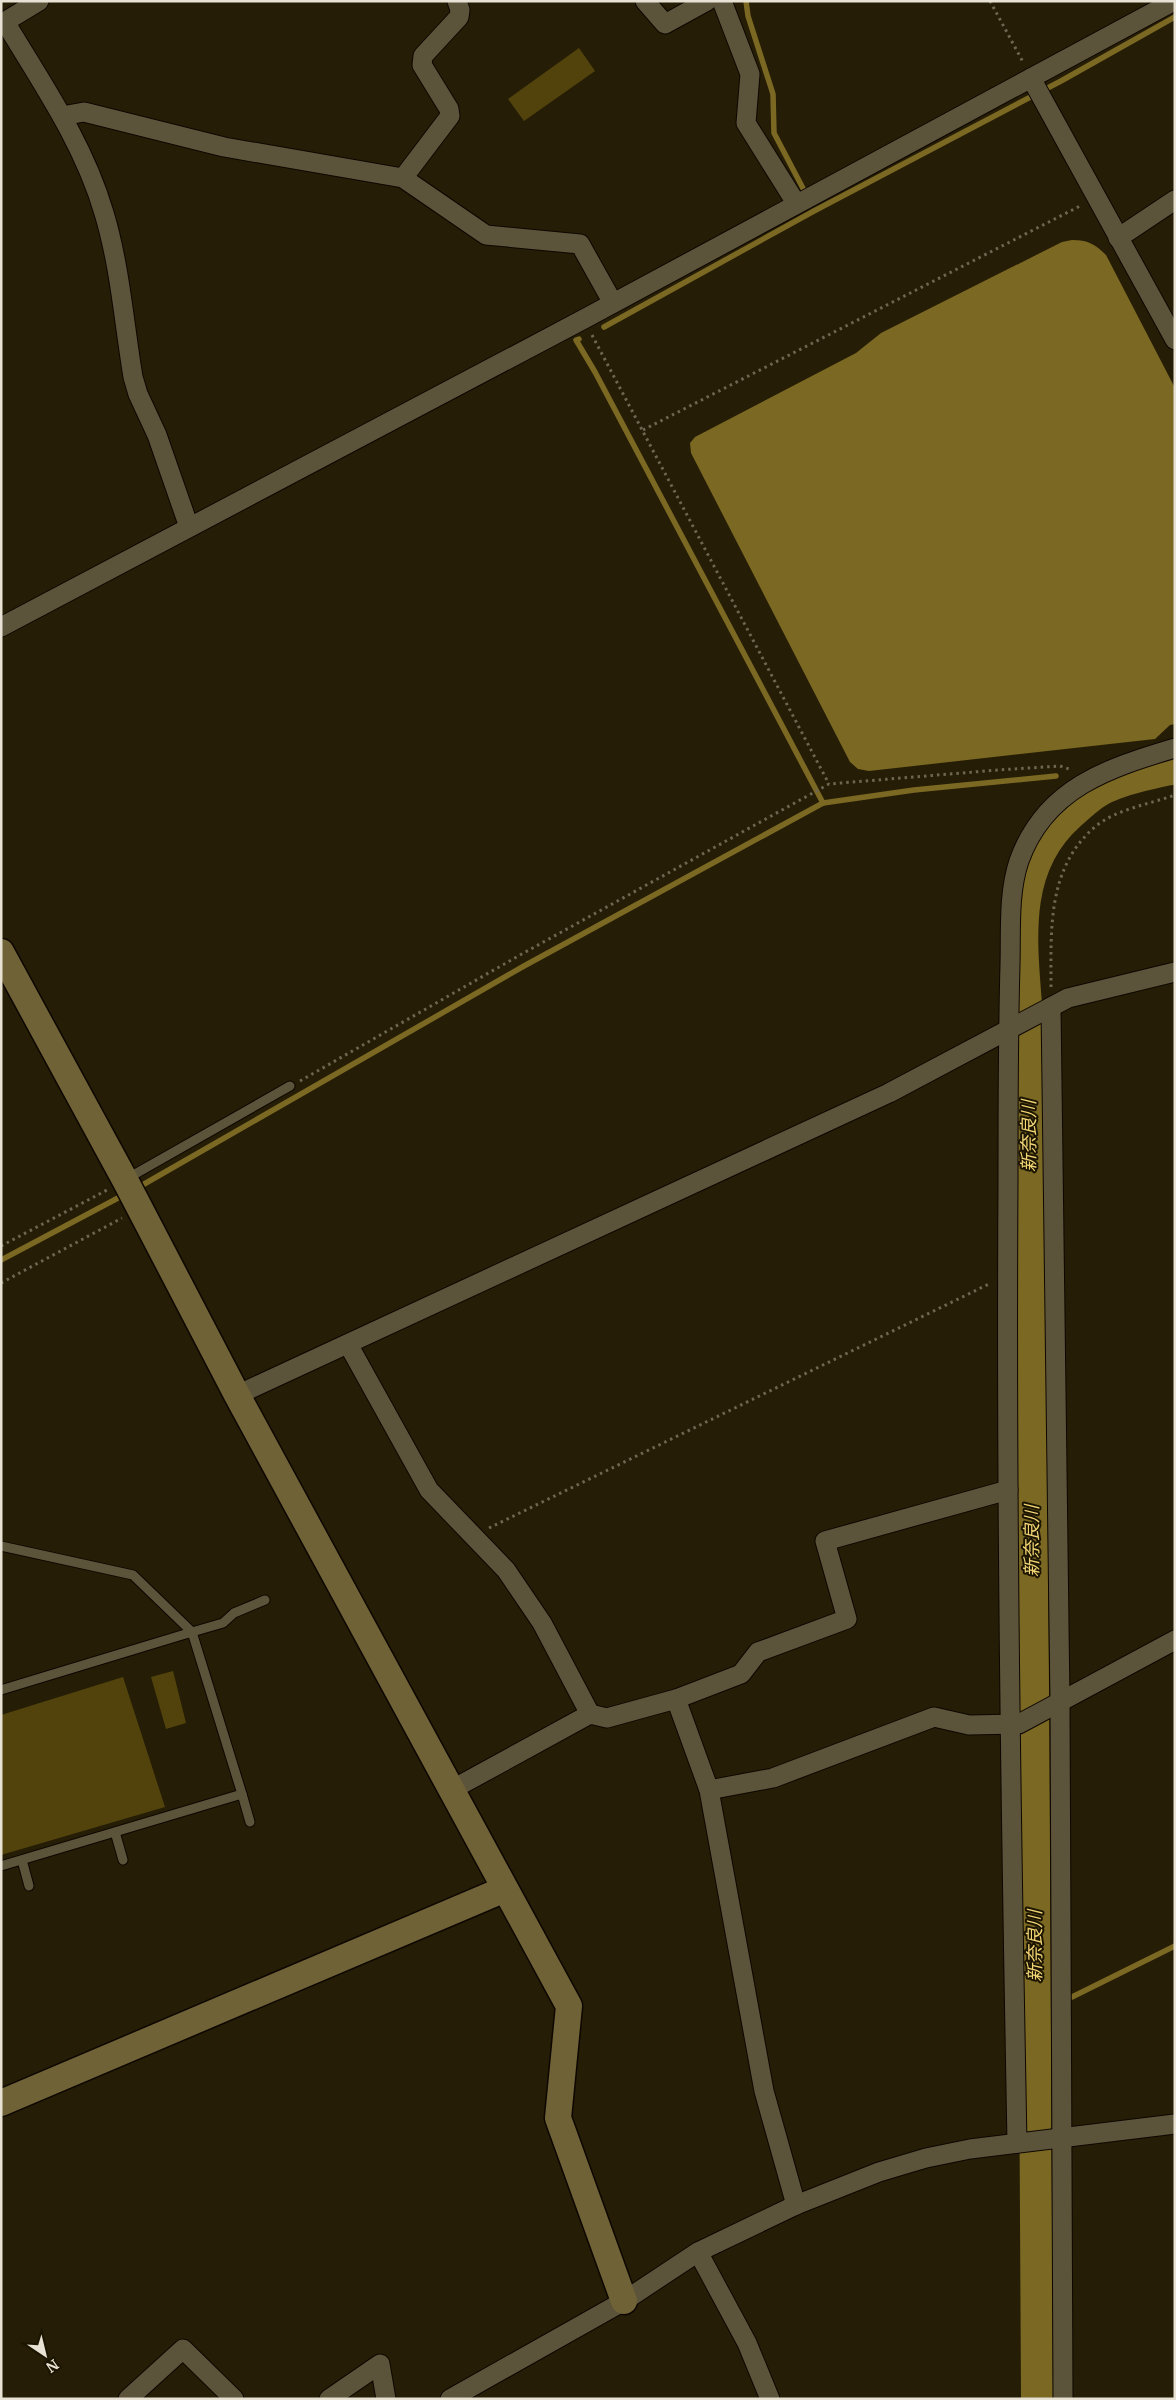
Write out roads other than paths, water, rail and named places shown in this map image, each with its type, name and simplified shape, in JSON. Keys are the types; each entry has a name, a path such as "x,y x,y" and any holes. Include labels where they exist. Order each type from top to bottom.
{"street":[{"path":"39,1 3,23 62,116 92,178 105,214 122,300 132,377 157,435 189,527"},
{"path":"402,178 450,116 449,109 422,65 423,56 459,17 460,10 457,1"},
{"path":"645,1 665,24 707,1"},
{"path":"722,1 750,74 746,123 796,203"},
{"path":"1,627 613,303 1174,1"},
{"path":"1031,78 1175,340"},
{"path":"62,116 84,112 224,147 402,178 486,235 580,244 613,303"},
{"path":"1118,238 1175,200"},
{"path":"1020,2142 1014,1724 1008,1490 1007,1275 1013,1028 1012,893 1019,863 1028,840 1049,810 1092,777 1175,748"},
{"path":"1,952 125,1180 237,1395 453,1789 569,2006 558,2118 624,2300"},
{"path":"237,1395 888,1093 1068,998 1175,972"},
{"path":"1048,1009 1056,2138 1062,2399"},
{"path":"348,1344 429,1490 506,1570 542,1623 590,1714"},
{"path":"453,1789 590,1714 606,1718 676,1699 742,1674 758,1652 847,1619 824,1541 1008,1490"},
{"path":"709,1790 773,1778 934,1716 969,1725 1014,1724 1054,1705 1175,1640"},
{"path":"676,1699 709,1790 764,2091 796,2205"},
{"path":"1,2103 505,1889"},
{"path":"450,2399 624,2300 698,2252 796,2205 878,2172 926,2158 1020,2142 1175,2124"},
{"path":"698,2252 747,2343 770,2399"},
{"path":"128,2399 183,2349 234,2399"},
{"path":"329,2399 380,2364 386,2399"}],"lane":[{"path":"125,1180 290,1086"},
{"path":"1,1546 133,1575 192,1632 250,1822"},
{"path":"1,1690 222,1623 234,1614 265,1600"},
{"path":"1,1866 242,1794"},
{"path":"115,1832 123,1860"},
{"path":"22,1860 29,1886"}],"waterway":[{"path":"746,1 748,16 773,94 774,133 807,196"},
{"path":"604,327 814,211 1061,81 1175,17"},
{"path":"579,339 576,340 595,372 823,803"},
{"name":"新奈良川","path":"1037,2399 1028,1033 1022,946 1023,917 1027,889 1035,862 1049,838 1069,815 1093,795 1109,786 1175,768"},
{"path":"139,1187 524,966 823,803 914,790 1056,776"},
{"path":"1,1260 118,1198"},
{"path":"1072,1997 1175,1946"}]}
